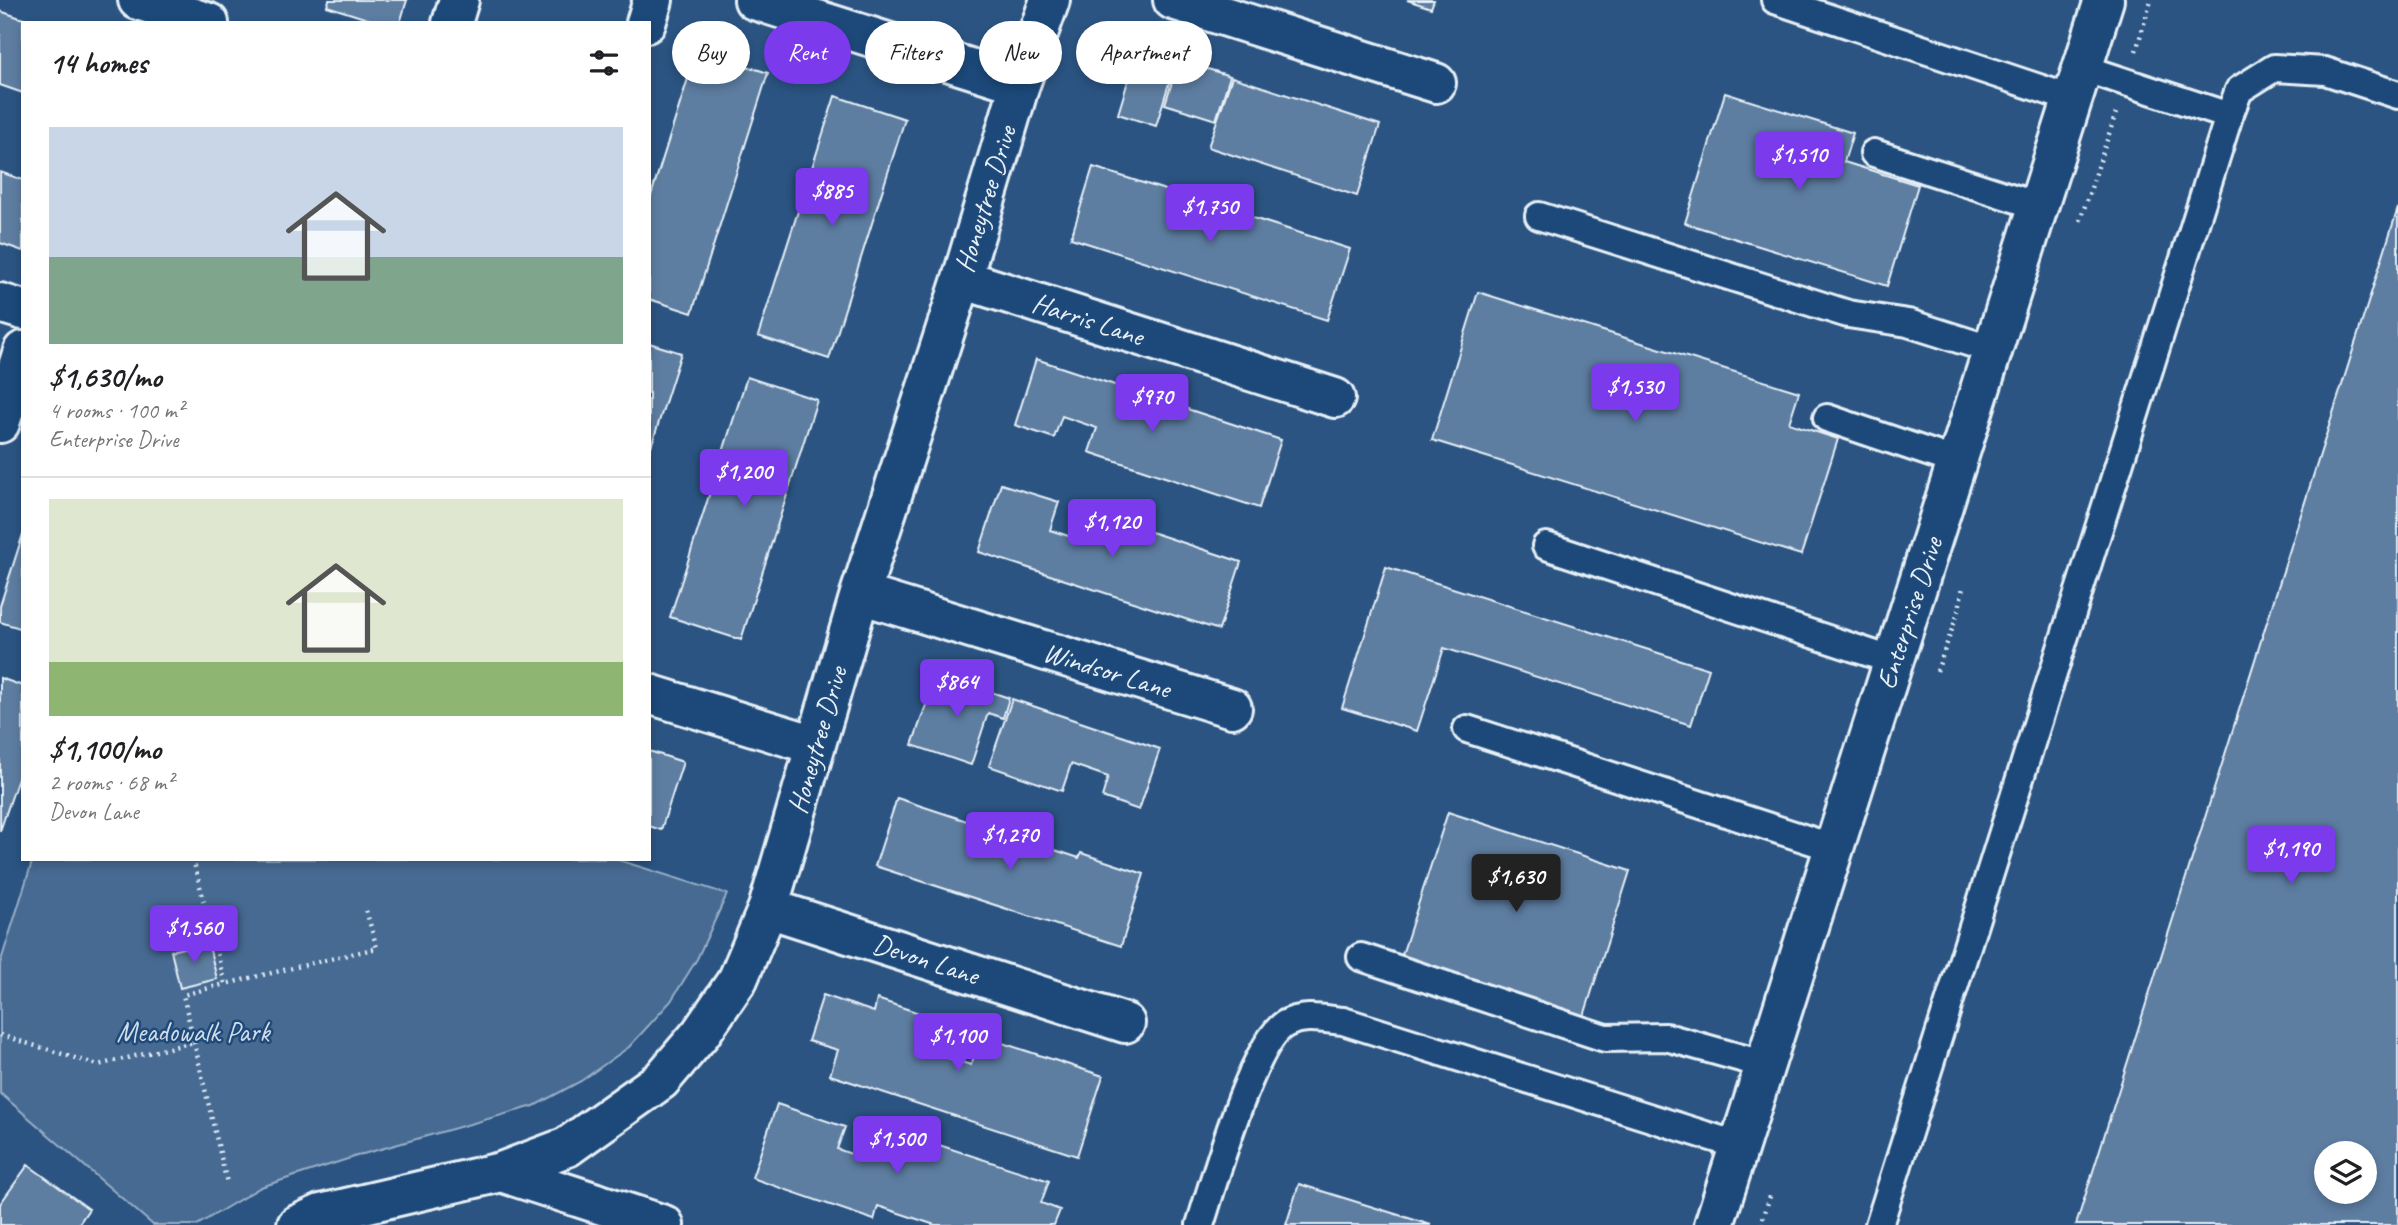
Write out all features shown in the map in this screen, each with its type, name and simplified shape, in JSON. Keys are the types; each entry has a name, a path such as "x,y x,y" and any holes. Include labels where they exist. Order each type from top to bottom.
{"street":[{"path":"138,0 203,21"},
{"path":"453,21 459,0"},
{"path":"647,21 653,0"},
{"path":"754,0 979,71"},
{"name":"Honeytree Drive","path":"1042,21 1050,0"},
{"path":"1174,0 1436,83"},
{"name":"Enterprise Drive","path":"1714,1225 2104,0"},
{"name":"Honeytree Drive","path":"297,1225 321,1214 501,1172 567,1147 661,1080 701,1032 738,979 768,908 860,594 962,279 1020,84"},
{"name":"Harris Lane","path":"962,279 1335,398"},
{"path":"0,303 21,309"},
{"path":"0,423 21,357"},
{"name":"Windsor Lane","path":"860,594 1232,708"},
{"path":"651,695 815,745"},
{"name":"Devon Lane","path":"768,908 1125,1023"},
{"path":"501,1172 664,1225"}],"lane":[{"path":"1775,0 2077,83 2229,116"},
{"path":"1879,1225 2239,90 2274,68 2325,72 2398,95"},
{"path":"1874,153 2038,206"},
{"path":"1539,216 1848,314 1908,323 1993,350"},
{"path":"1828,418 1957,462"},
{"path":"1546,546 1894,661"},
{"path":"1466,729 1835,848"},
{"path":"1361,957 1605,1038 1666,1037 1766,1065"},
{"path":"1200,1225 1253,1067 1283,1025 1305,1017 1343,1021 1740,1146"}],"path":[{"path":"194,861 225,984"},
{"path":"227,1183 183,995 377,948 365,907"},
{"path":"0,1035 98,1065 194,1042"}],"green space":[{"name":"Meadowalk Park","path":"32,861 621,861 727,894 697,959 671,1001 629,1047 581,1081 534,1106 363,1154 261,1187 197,1225 153,1225 0,1093 0,964"}],"building":[{"path":"329,0 407,0 401,21 374,21 327,6"},
{"path":"1407,0 1434,0 1431,8"},
{"path":"0,11 29,21 21,21 21,92 0,85"},
{"path":"750,67 764,72 765,84 692,313 651,300 651,196 686,84 750,84"},
{"path":"1212,70 1230,76 1216,120 1165,104 1171,84 1212,84"},
{"path":"1232,77 1380,125 1357,196 1208,147"},
{"path":"1127,84 1169,84 1156,126 1118,114"},
{"path":"1725,93 1853,133 1844,162 1918,185 1887,286 1685,223"},
{"path":"835,96 905,119 829,359 758,336"},
{"path":"1093,167 1350,249 1327,320 1071,238"},
{"path":"0,172 21,179 21,250 0,243"},
{"path":"2398,208 2398,1225 2076,1225"},
{"path":"1478,292 1799,392 1789,423 1838,439 1801,555 1432,440"},
{"path":"651,344 681,353 651,447"},
{"path":"1036,359 1281,440 1259,508 1089,452 1097,428 1062,416 1054,438 1015,425"},
{"path":"747,377 817,400 741,640 670,617"},
{"path":"1001,484 1059,502 1050,530 1084,541 1094,513 1241,562 1219,630 979,552"},
{"path":"21,540 21,628 0,622 0,606"},
{"path":"1386,567 1709,669 1691,725 1444,648 1417,731 1342,708"},
{"path":"937,674 1009,698 1003,718 988,713 971,765 912,745"},
{"path":"0,678 21,685 21,770 0,831"},
{"path":"1012,699 1160,749 1139,810 1102,797 1108,777 1071,764 1062,791 989,766"},
{"path":"651,752 683,762 661,830 651,827"},
{"path":"897,798 1079,858 1081,853 1144,874 1121,946 875,866"},
{"path":"1448,812 1630,871 1584,1016 1401,958"},
{"path":"208,942 217,979 180,988 171,951"},
{"path":"823,995 874,1012 877,999 955,1025 945,1057 971,1065 981,1036 1103,1076 1077,1156 830,1075 838,1050 808,1041"},
{"path":"777,1104 845,1127 837,1149 854,1155 866,1121 1049,1181 1041,1203 1060,1210 1054,1225 935,1225 878,1206 874,1220 752,1178"},
{"path":"28,1165 89,1209 78,1225 0,1225 0,1204"},
{"path":"1299,1184 1431,1225 1286,1225"}]}
